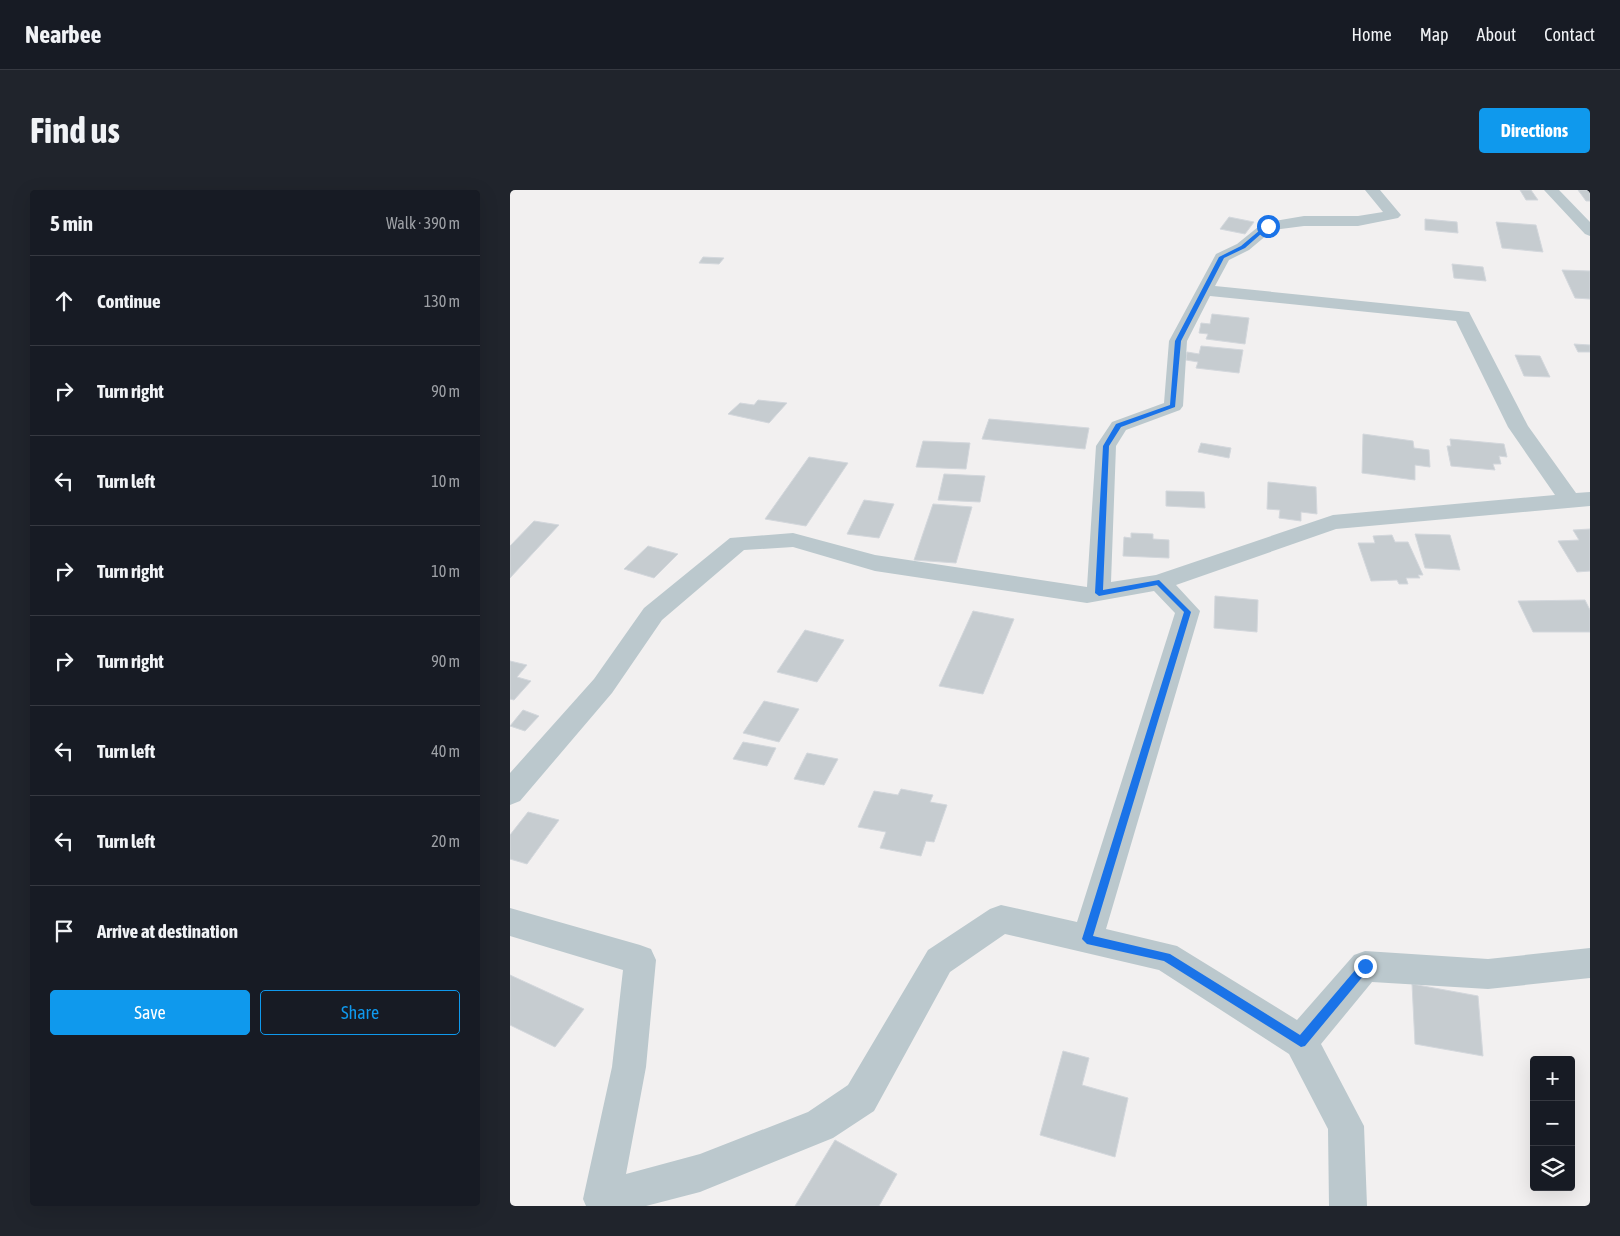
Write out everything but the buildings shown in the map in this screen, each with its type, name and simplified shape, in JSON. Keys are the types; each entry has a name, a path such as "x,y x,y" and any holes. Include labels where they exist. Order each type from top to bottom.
{"street":[{"path":"1099,593 1106,446 1119,426 1173,406 1178,341 1222,257 1243,247 1268,226 1304,221 1358,221 1393,214 1372,190"},
{"path":"1551,190 1590,231"},
{"path":"1205,290 1463,316 1518,427 1580,500"},
{"path":"510,793 603,686 653,614 738,543 793,540 874,563 1087,596 1159,582 1333,522 1580,500"},
{"path":"1087,939 1188,612 1159,582"},
{"path":"510,922 640,960 629,1067 598,1203 700,1173 820,1125 861,1098 939,961 1001,919 1166,957 1301,1042 1346,1126 1348,1206"},
{"path":"1301,1042 1365,966 1488,974 1590,963"}],"route":[{"path":"1268,226 1243,247 1222,257 1178,341 1173,406 1119,426 1106,446 1099,593 1159,582 1188,612 1087,939 1166,957 1301,1042 1365,966"}]}
